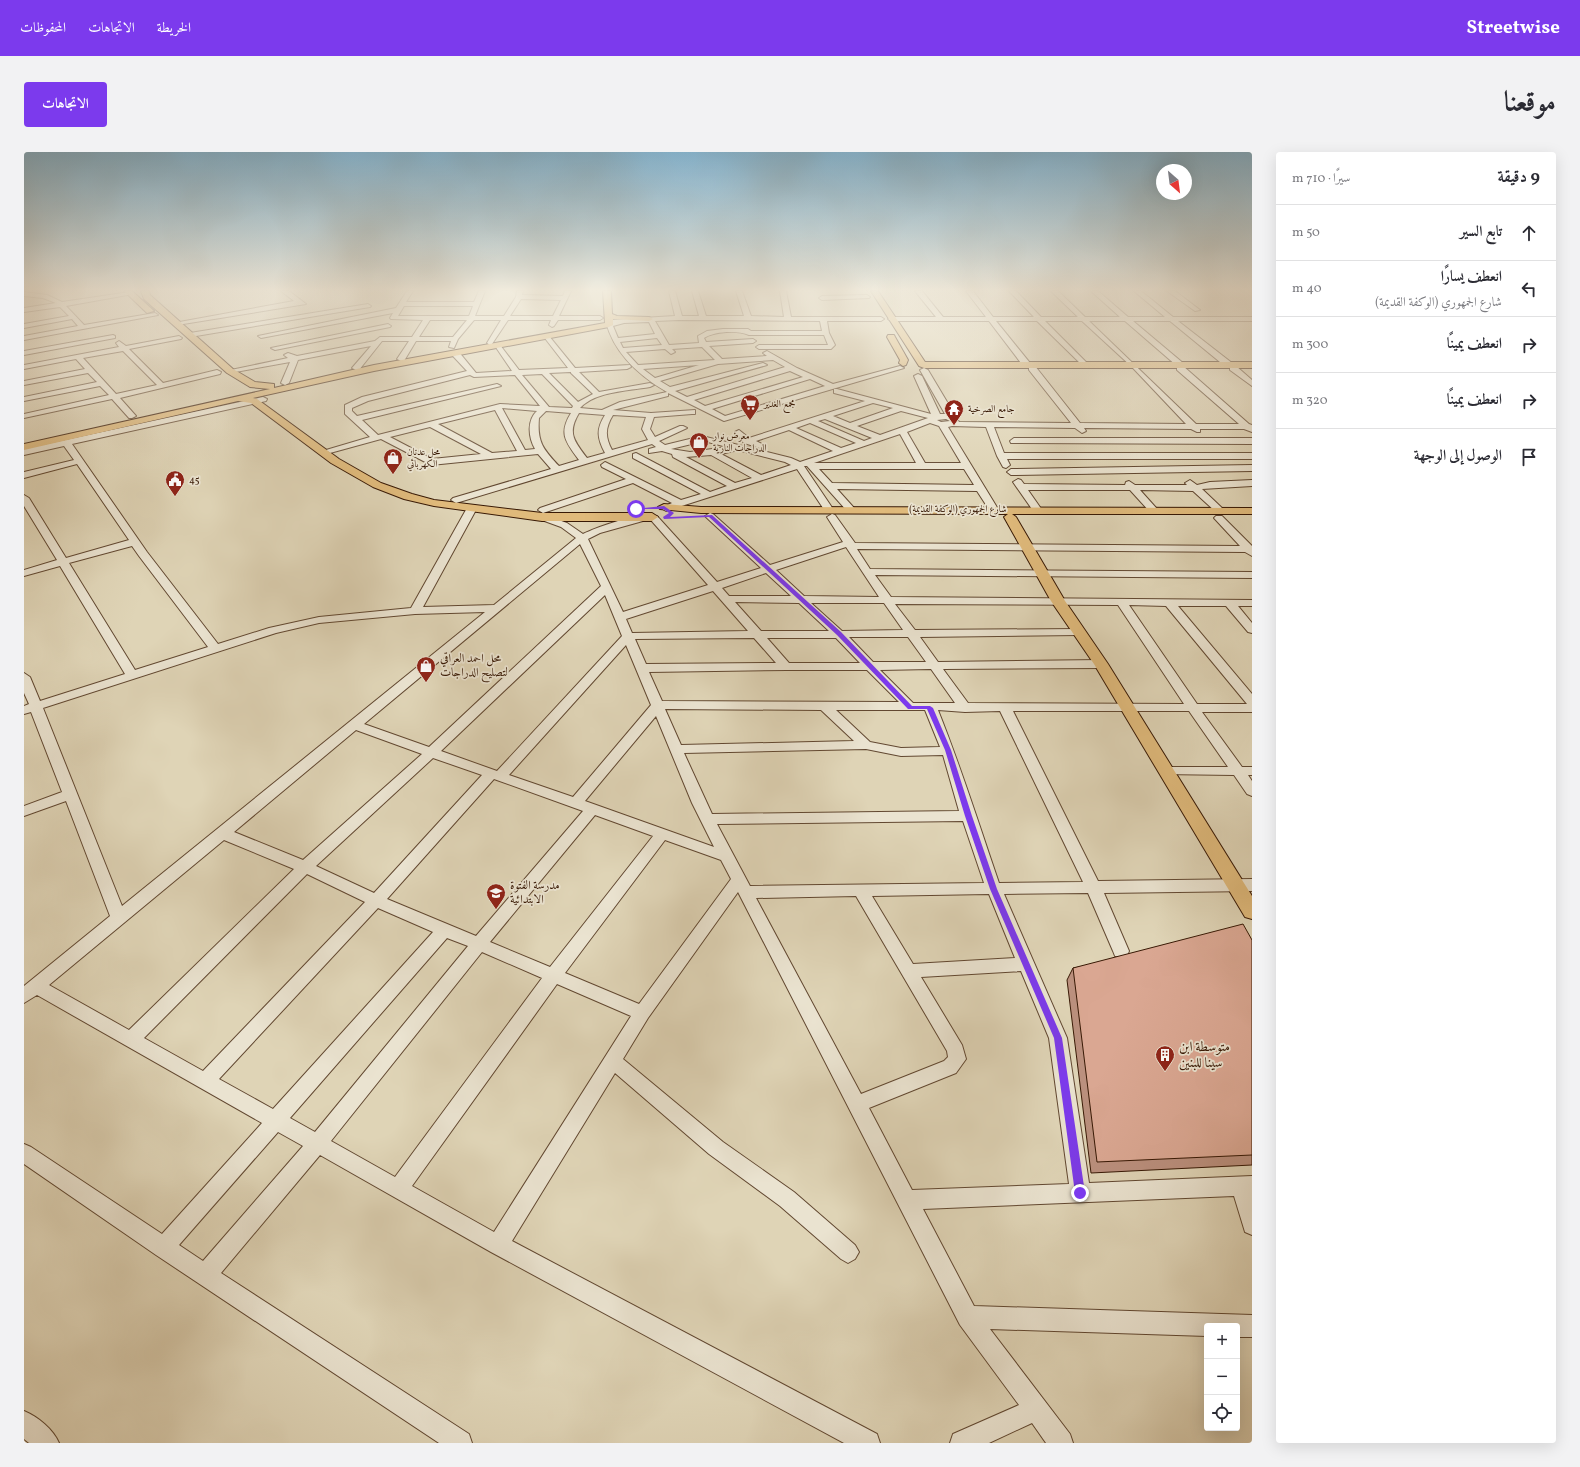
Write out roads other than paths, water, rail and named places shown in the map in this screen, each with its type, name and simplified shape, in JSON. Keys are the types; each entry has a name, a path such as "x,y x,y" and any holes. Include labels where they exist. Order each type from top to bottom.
{"main road":[{"path":"208,351 230,371 254,385 330,450 399,487 472,505"},
{"path":"290,384 457,351"},
{"path":"900,351 904,360 916,368 1084,365 1134,367"},
{"path":"904,351 916,368"},
{"path":"24,447 220,400 235,395 265,394 290,384 401,358 453,352"},
{"path":"206,362 224,378"},
{"path":"1231,367 1252,365"},
{"path":"1030,366 1252,368"},
{"path":"235,395 265,394 319,450 377,485 421,500 542,514 657,513"},
{"path":"24,440 132,416 220,400"},
{"name":"شارع الجمهوري (الوكفة القديمة)","path":"657,513 710,516 830,513 850,509 974,513 1010,517 1153,510 1219,514 1252,518"},
{"name":"شارع الجمهوري (الوكفة القديمة)","path":"657,513 701,510 830,513 974,513 993,509 1037,510 1057,514 1219,514 1252,510"},
{"path":"1010,517 1058,601 1101,664 1252,912"}],"street":[{"path":"24,367 105,351"},
{"path":"126,351 161,385"},
{"path":"281,351 294,358"},
{"path":"230,371 327,351"},
{"path":"356,368 370,351"},
{"path":"401,358 406,351"},
{"path":"500,351 546,409"},
{"path":"559,351 574,371 598,395"},
{"path":"612,351 627,367 652,383 667,392 705,408 738,428 747,441 800,458 811,464 850,509"},
{"path":"622,351 652,383"},
{"path":"671,351 688,372"},
{"path":"710,351 720,361"},
{"path":"765,351 776,360 791,368 834,388 937,420"},
{"path":"1018,351 1091,442 1153,510"},
{"path":"1071,351 1084,365"},
{"path":"1021,487 1195,488 1210,485 1252,483 1223,456 1211,441 1194,428 1117,351"},
{"path":"1162,351 1250,429"},
{"path":"1212,351 1252,384"},
{"path":"453,352 474,375 574,371 627,367"},
{"path":"78,356 132,416"},
{"path":"290,384 294,358"},
{"path":"636,367 720,361 776,360"},
{"path":"600,412 776,360"},
{"path":"585,462 570,442 567,432 568,424 575,409 598,395 652,383 720,361"},
{"path":"687,400 791,368"},
{"path":"330,450 497,407 510,406 546,409 575,409 693,420 724,419 834,388 916,368"},
{"path":"916,368 937,420 993,509"},
{"path":"916,368 952,420"},
{"path":"24,383 90,370"},
{"path":"24,416 114,397 217,372"},
{"path":"471,372 365,399 348,407 348,412 378,437 431,462 540,450"},
{"path":"544,372 575,409"},
{"path":"489,374 510,406"},
{"path":"705,408 810,377"},
{"path":"24,399 102,383"},
{"path":"415,610 472,505 662,448 704,439 730,438 738,428 834,388"},
{"path":"356,419 500,391"},
{"path":"667,392 693,420"},
{"path":"24,452 265,394"},
{"path":"747,441 872,401"},
{"path":"497,407 522,452"},
{"path":"849,426 900,408"},
{"path":"546,409 535,417 532,435 540,450 557,470"},
{"path":"610,413 601,428 601,438 610,454"},
{"path":"651,415 647,421 646,428 648,435 653,442 735,487"},
{"path":"826,416 879,438"},
{"path":"693,420 688,434 788,460 799,465 867,572 965,708"},
{"path":"456,500 653,442 693,420"},
{"path":"859,456 864,444 902,430 937,420 987,424 1250,429"},
{"path":"812,421 864,444"},
{"path":"431,424 491,456"},
{"path":"987,424 1001,456 1037,510"},
{"path":"1135,427 1178,469 1251,551"},
{"path":"790,428 840,451 859,456 922,466 967,466"},
{"path":"902,430 922,466"},
{"path":"1014,441 1252,441"},
{"path":"66,442 134,542 215,648"},
{"path":"670,452 692,454 713,453 739,447"},
{"path":"811,464 840,451"},
{"path":"713,453 760,478"},
{"path":"636,456 709,495"},
{"path":"859,456 799,465 657,513 597,531 582,538 30,991 130,1040 498,1245 868,1443"},
{"path":"1001,456 1252,456"},
{"path":"24,475 79,461"},
{"path":"605,465 681,504"},
{"path":"1011,472 1252,468"},
{"path":"542,514 632,480"},
{"path":"831,486 979,488"},
{"path":"24,498 132,675"},
{"path":"657,513 715,587 786,667"},
{"path":"542,514 564,525 582,538 607,587 676,749 708,819 968,1317 1061,1443"},
{"path":"710,516 770,569 839,634 872,666 910,707"},
{"path":"24,572 134,542"},
{"path":"620,617 851,545 1251,551"},
{"path":"867,572 1252,575"},
{"path":"130,1040 305,867 431,753 607,587"},
{"path":"727,599 804,601 1121,601 1252,603"},
{"path":"1121,601 1193,708 1252,791"},
{"path":"1169,602 1252,702"},
{"path":"1228,602 1252,630"},
{"path":"30,708 273,630 319,620 415,610 496,608"},
{"path":"205,1081 628,636 1079,632"},
{"path":"642,668 1101,664"},
{"path":"24,677 30,708 71,794 119,918"},
{"path":"658,705 930,708 1252,708"},
{"path":"575,804 658,705"},
{"path":"826,707 866,745"},
{"path":"930,708 948,750 968,816 994,889 1058,1038 1080,1193"},
{"path":"1005,708 1093,886 1121,951"},
{"path":"353,725 728,857"},
{"path":"676,749 866,745 900,752 948,750"},
{"path":"1166,771 1252,771"},
{"path":"24,811 71,794"},
{"path":"205,1275 317,1144 480,943 592,810"},
{"path":"708,819 968,816"},
{"path":"222,833 305,867 376,900 642,1013"},
{"path":"398,1189 554,975 662,834"},
{"path":"742,885 860,890 1252,885"},
{"path":"498,1245 642,1013 742,885"},
{"path":"857,1104 950,1068 957,1059 956,1050 860,890"},
{"path":"164,1248 445,929"},
{"path":"908,971 1026,964"},
{"path":"613,1061 716,1148 787,1199 848,1252"},
{"path":"24,1153 164,1248 460,1443"},
{"path":"907,1200 1247,1186 1252,1225"},
{"path":"968,1317 1252,1326"},
{"path":"962,1443 1036,1409"},
{"path":"24,1423 47,1443"}],"place":[{"name":"مجمع الغدير","path":"750,421"},
{"name":"جامع الصرخية","path":"954,426"},
{"name":"معرض نوار الدراجات النارية","path":"699,459"},
{"name":"محل عدنان الكهربائي","path":"393,475"},
{"name":"45","path":"175,497"},
{"name":"محل احمد العراقي لتصليح الدراجات","path":"426,683"},
{"name":"مدرسة الفتوة الابتدائية","path":"496,910"},
{"name":"متوسطة ابن سينا للبنين","path":"1165,1072"}]}
